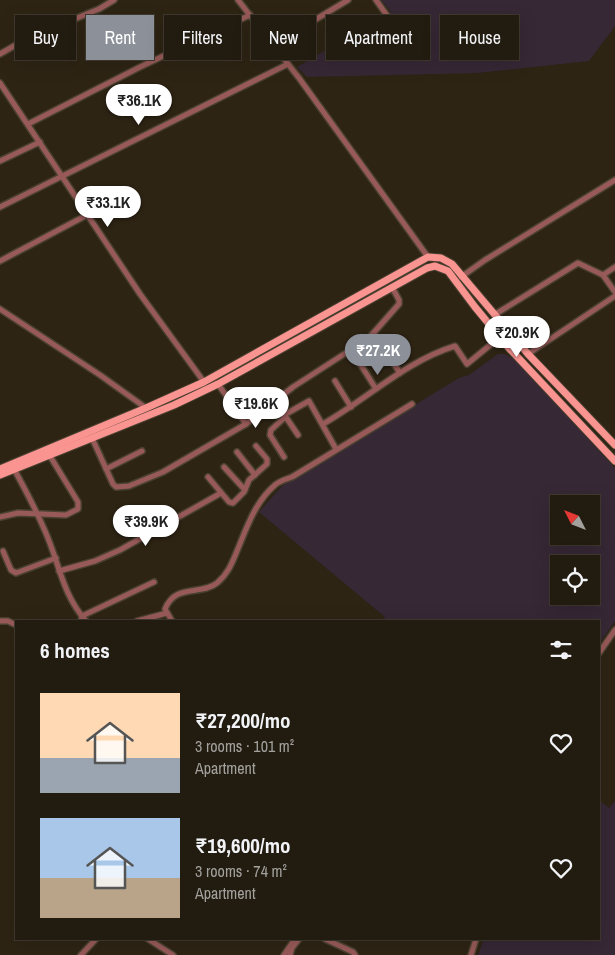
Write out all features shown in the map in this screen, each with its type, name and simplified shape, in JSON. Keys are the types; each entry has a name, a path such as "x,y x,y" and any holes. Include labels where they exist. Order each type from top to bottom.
{"main road":[{"path":"0,469 204,382 428,257 447,260 528,354 615,445"},
{"path":"0,475 172,406 218,384 392,287 427,268 435,266 448,271 500,337 615,461"},
{"path":"512,350 519,344"},
{"path":"168,398 172,406"}],"street":[{"path":"0,54 26,39 114,0"},
{"path":"28,124 140,67 250,15 238,0"},
{"path":"316,19 348,0"},
{"path":"376,0 387,15"},
{"path":"285,60 428,257"},
{"path":"0,208 288,64"},
{"path":"0,83 140,294 204,382"},
{"path":"0,161 40,142"},
{"path":"461,277 485,260 615,180"},
{"path":"0,261 87,215"},
{"path":"494,315 578,262 602,275 615,294 528,354"},
{"path":"602,275 615,267"},
{"path":"92,438 116,487 129,486 163,472 246,424 298,383 353,350 374,334 399,304 399,300 392,287"},
{"path":"0,310 100,375 146,408"},
{"path":"374,334 400,373"},
{"path":"323,424 425,358 455,346 467,364 500,337"},
{"path":"358,362 376,389"},
{"path":"335,381 351,407"},
{"path":"218,384 246,424"},
{"path":"275,401 298,435"},
{"path":"284,458 270,435 271,430 284,416 309,401 336,449"},
{"path":"171,620 166,613 166,609 167,604 175,597 184,591 209,588 226,574 257,506 276,484 412,404"},
{"path":"208,477 231,503 236,501 245,490 249,480 266,466 268,462 256,446"},
{"path":"106,469 142,452"},
{"path":"237,452 255,475"},
{"path":"0,517 18,513 66,515 76,510 79,506 50,456"},
{"path":"224,467 245,490"},
{"path":"14,469 45,530 56,558 63,584 82,619 154,582"},
{"path":"59,571 95,561 120,550 221,493"},
{"path":"3,552 11,570 16,573 56,558"},
{"path":"141,620 166,613"},
{"path":"0,621 8,621 15,624"},
{"path":"600,652 615,630"},
{"path":"81,955 95,940"},
{"path":"150,940 173,955"},
{"path":"284,955 294,940"},
{"path":"290,955 292,948 298,940"},
{"path":"327,940 355,955"},
{"path":"471,955 476,940"}],"shaded area":[{"path":"381,0 615,0 615,26 589,61 477,73 307,77 297,67 309,60 316,60 316,56 326,50 326,60 430,60 430,15 386,15 391,12"},
{"path":"498,354 504,354 513,358 615,468 615,621 600,643 600,620 383,620 385,617 259,512 282,486 459,378 469,375"},
{"path":"600,801 609,808 615,801 615,955 478,955 484,940 600,940"}]}
